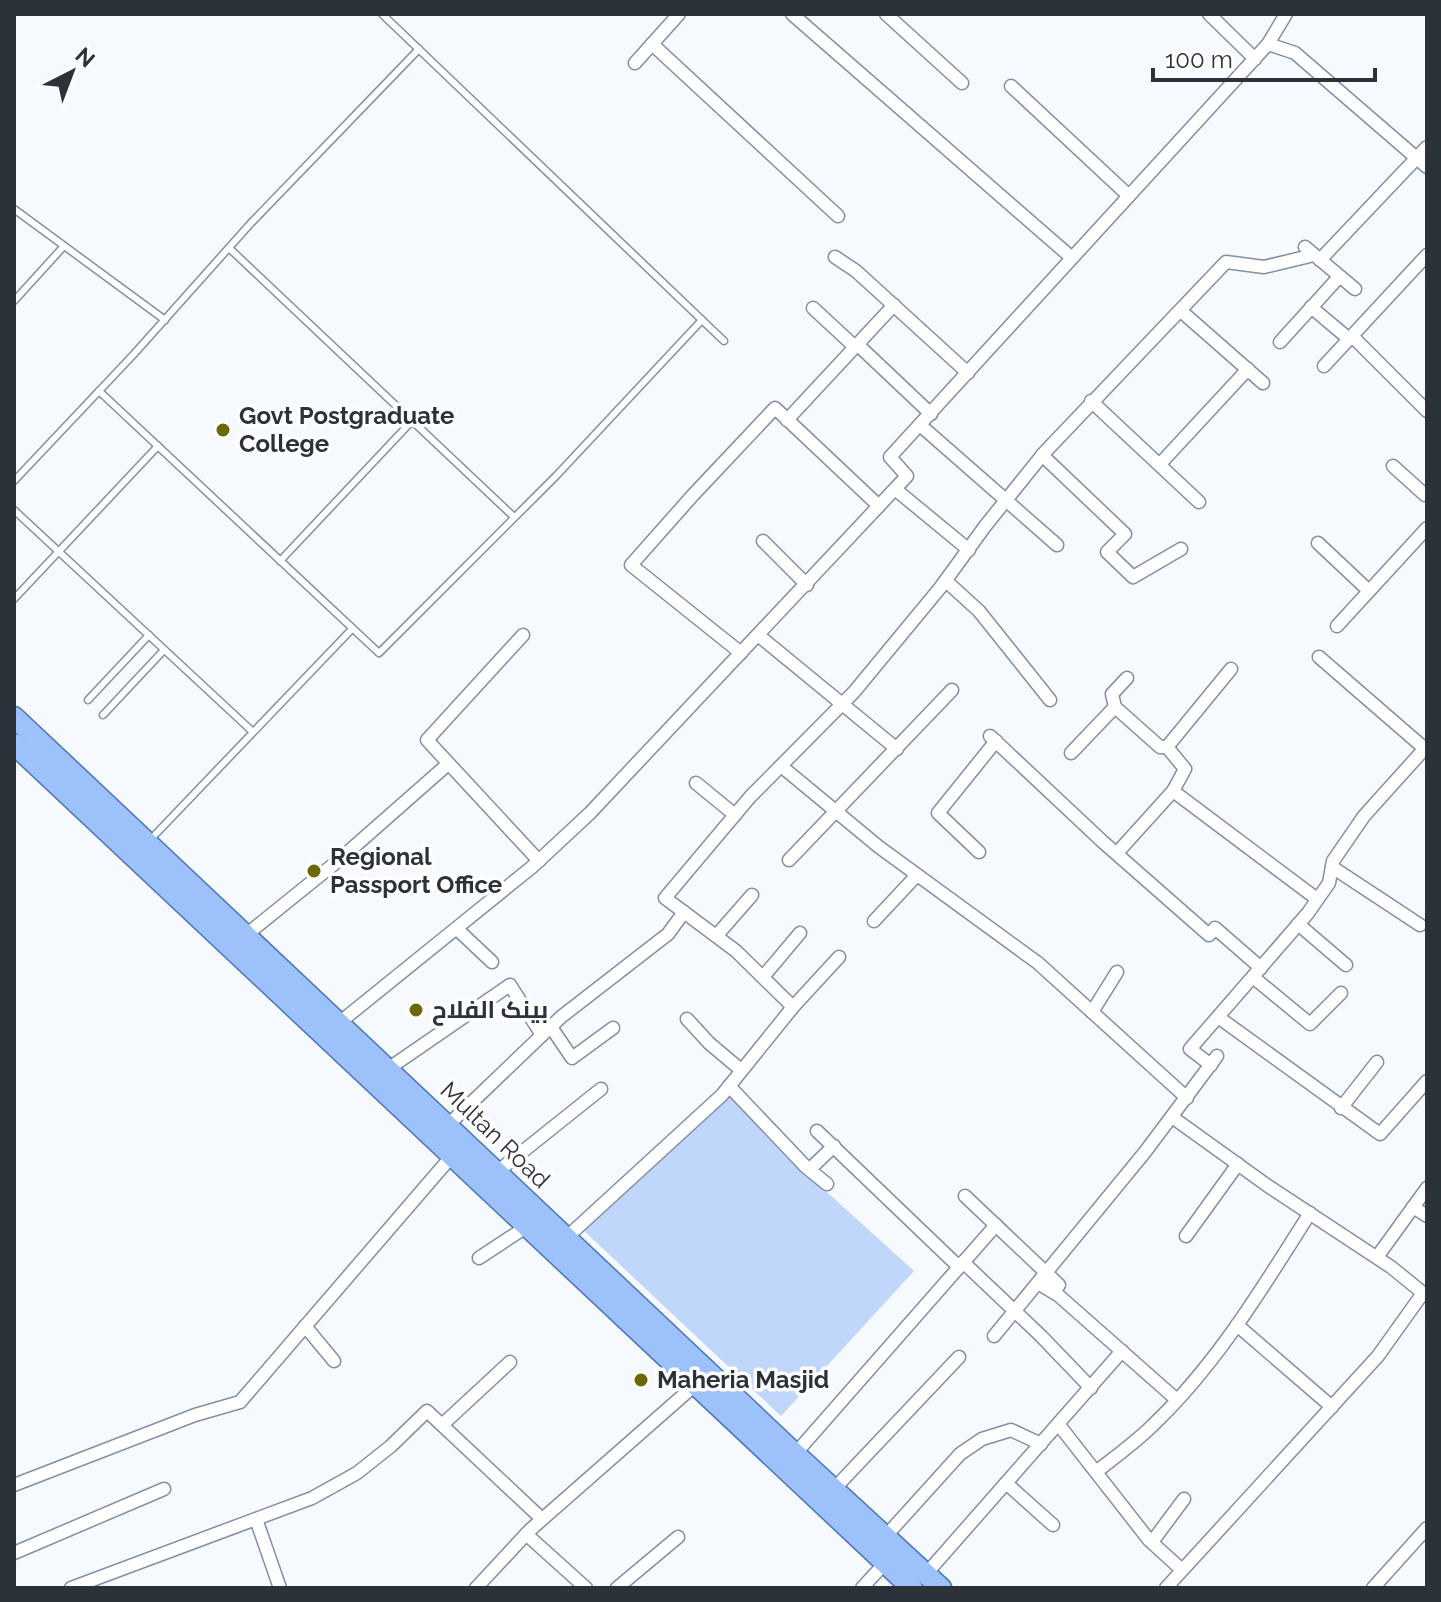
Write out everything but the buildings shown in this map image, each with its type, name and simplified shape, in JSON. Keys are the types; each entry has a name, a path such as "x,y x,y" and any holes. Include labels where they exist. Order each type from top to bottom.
{"main road":[{"name":"Multan Road","path":"14,717 885,1537 926,1583"},
{"name":"Multan Road","path":"14,744 885,1563 926,1583"}],"street":[{"path":"635,63 679,14"},
{"path":"792,14 1072,258"},
{"path":"886,14 962,83"},
{"path":"1209,14 1255,59"},
{"path":"339,1023 539,861 600,802 807,585 907,476 890,457 1255,59 1286,14"},
{"path":"652,44 838,216"},
{"path":"1268,44 1295,53 1422,162"},
{"path":"1011,86 1129,196"},
{"path":"793,1007 717,935 665,898 735,815 842,704 946,581 1042,455 1226,262 1264,267 1313,254 1422,162 1427,147"},
{"path":"1313,254 1355,289"},
{"path":"1324,366 1427,255"},
{"path":"835,257 856,271 968,373"},
{"path":"1280,342 1339,277"},
{"path":"787,420 894,305"},
{"path":"1311,307 1350,338 1427,411"},
{"path":"813,308 931,414"},
{"path":"1181,311 1263,383"},
{"path":"1160,464 1248,369"},
{"path":"1091,401 1199,502"},
{"path":"741,653 631,565 693,495 775,408 879,506"},
{"path":"920,425 1057,545"},
{"path":"1042,455 1125,534 1107,552 1133,577 1181,549"},
{"path":"1393,466 1425,495 1427,492"},
{"path":"895,489 969,550"},
{"path":"1337,626 1427,528"},
{"path":"763,541 807,585"},
{"path":"1318,543 1369,591"},
{"path":"946,581 979,611 1050,700"},
{"path":"523,635 427,740 539,861"},
{"path":"758,635 897,749"},
{"path":"994,1336 1187,1098 1214,1061 1190,1049 1298,924 1329,883 1333,861 1364,816 1426,747 1319,657"},
{"path":"1167,747 1231,669"},
{"path":"1127,678 1112,694 1115,707 1160,747 1167,747"},
{"path":"789,860 952,690"},
{"path":"1071,753 1115,707"},
{"path":"979,852 938,813 993,738 1209,935 1215,928 1310,1024 1341,993"},
{"path":"1117,853 1173,791 1185,769 1167,747"},
{"path":"246,935 339,860 448,764"},
{"path":"781,766 917,875 1038,963 1187,1098"},
{"path":"696,783 735,815"},
{"path":"1173,791 1317,899"},
{"path":"1332,867 1420,925"},
{"path":"874,921 917,875"},
{"path":"717,935 752,895"},
{"path":"447,1126 546,1031 668,934 684,912"},
{"path":"1298,924 1346,965"},
{"path":"457,929 492,962"},
{"path":"763,977 800,933"},
{"path":"566,1238 686,1130 729,1086 793,1007 839,957"},
{"path":"1092,1012 1117,972"},
{"path":"388,1069 510,985 572,1058 613,1028"},
{"path":"1218,1017 1380,1134 1427,1081"},
{"path":"687,1019 741,1070"},
{"path":"1341,1108 1377,1062"},
{"path":"729,1086 827,1184"},
{"path":"497,1172 601,1089"},
{"path":"1166,1588 1378,1356 1423,1293 1377,1257 1172,1117"},
{"path":"817,1131 1015,1311 1091,1388"},
{"path":"810,1169 834,1146"},
{"path":"14,1485 195,1415 240,1402 451,1157"},
{"path":"1186,1236 1238,1164"},
{"path":"1377,1257 1427,1188"},
{"path":"965,1196 996,1225 1058,1295 1177,1400"},
{"path":"1413,1207 1427,1216"},
{"path":"1096,1472 1152,1427 1177,1400 1237,1325 1310,1213"},
{"path":"795,1454 996,1225"},
{"path":"479,1258 526,1227"},
{"path":"1042,1278 1059,1285"},
{"path":"1237,1325 1332,1407"},
{"path":"305,1326 334,1361"},
{"path":"926,1583 1006,1483 1122,1351"},
{"path":"834,1489 959,1357"},
{"path":"442,1425 510,1362"},
{"path":"476,1588 542,1519 695,1385"},
{"path":"71,1588 312,1498 357,1473 427,1411 542,1519"},
{"path":"1059,1425 1152,1542 1182,1570"},
{"path":"885,1537 960,1454 982,1439 1011,1430 1041,1444"},
{"path":"1006,1483 1053,1525"},
{"path":"14,1553 164,1489"},
{"path":"1152,1542 1184,1499"},
{"path":"256,1519 280,1588"},
{"path":"1373,1588 1427,1528"},
{"path":"526,1534 586,1588"},
{"path":"617,1588 678,1537"},
{"path":"862,1588 885,1563"},
{"path":"631,1576 640,1588"}],"lane":[{"path":"382,14 724,341"},
{"path":"14,481 229,248 419,49"},
{"path":"14,209 165,320"},
{"path":"14,301 64,246"},
{"path":"229,248 514,517"},
{"path":"99,391 379,653 702,320"},
{"path":"280,561 412,421"},
{"path":"14,599 158,446"},
{"path":"14,510 253,732"},
{"path":"148,843 352,629"},
{"path":"88,700 149,635"},
{"path":"103,715 164,650"}],"shaded area":[{"path":"729,1094 807,1174 914,1271 781,1416 582,1229"}],"place":[{"name":"Govt Postgraduate College","path":"223,430"},
{"name":"Regional Passport Office","path":"314,871"},
{"name":"بینک الفلاح","path":"416,1010"},
{"name":"Maheria Masjid","path":"641,1380"}]}
